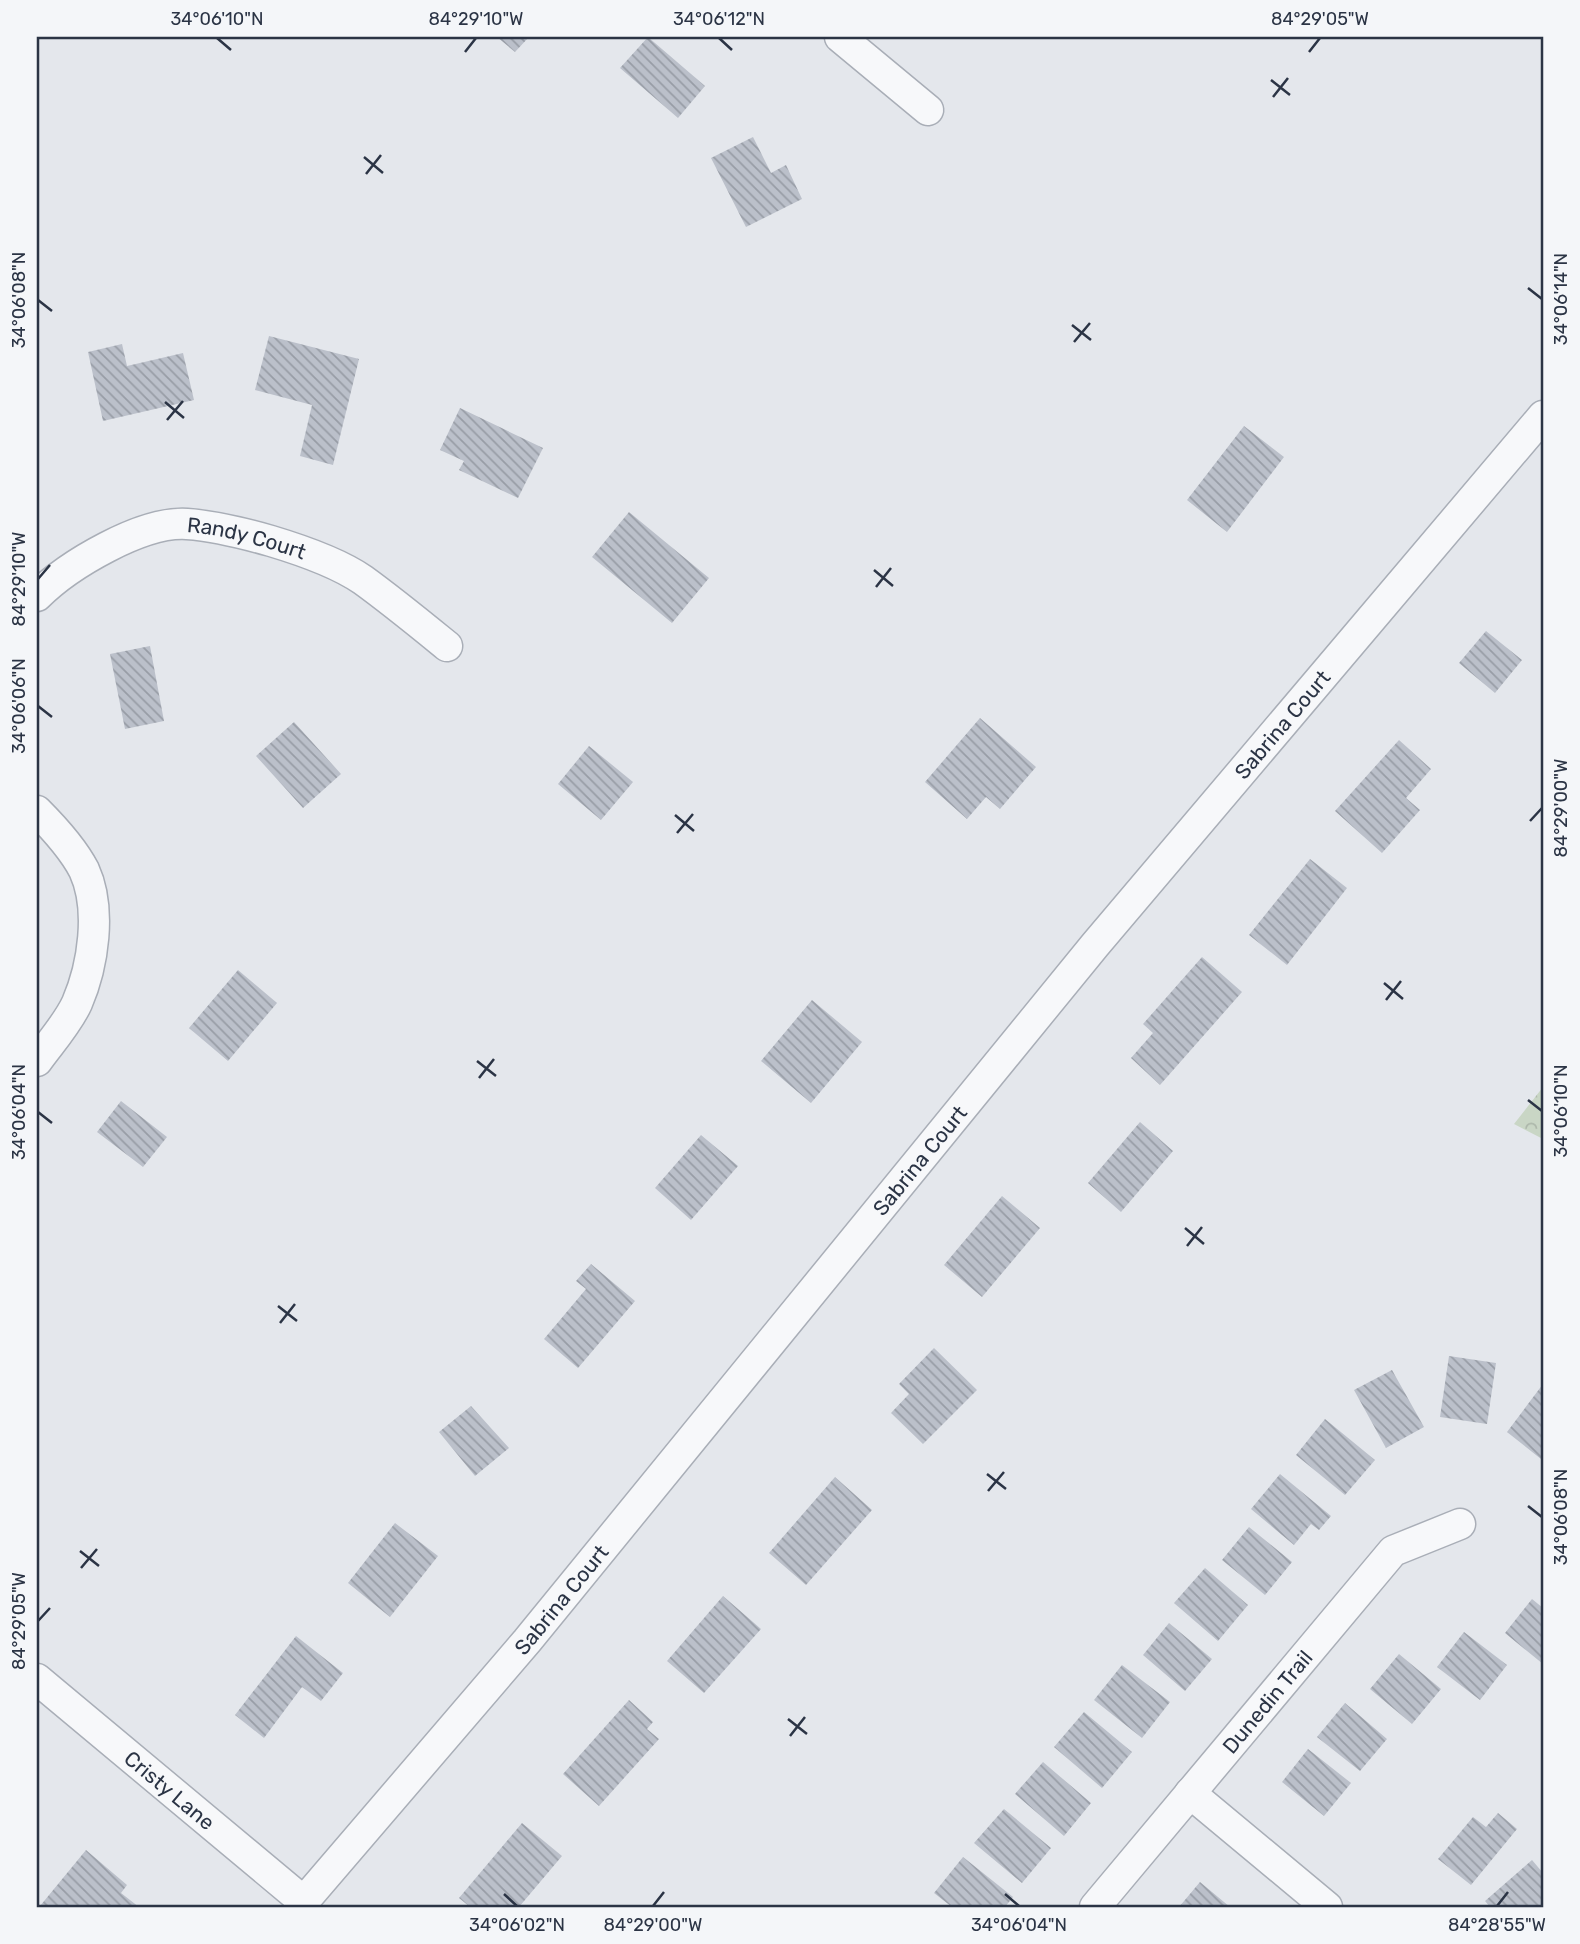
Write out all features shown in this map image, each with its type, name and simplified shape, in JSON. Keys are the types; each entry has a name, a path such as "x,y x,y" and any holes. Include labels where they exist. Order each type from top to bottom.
{"street":[{"path":"839,37 928,110"},
{"name":"Sabrina Court","path":"301,1904 527,1641 1096,945 1543,416"},
{"name":"Randy Court","path":"37,596 51,582 98,551 142,532 185,523 234,531 296,548 361,579 447,646"},
{"path":"37,811 54,829 84,871 93,910 91,958 76,1004 37,1061"},
{"name":"Dunedin Trail","path":"1094,1907 1393,1551 1460,1524"},
{"name":"Cristy Lane","path":"37,1679 301,1904"},
{"path":"1190,1793 1327,1907"}],"green space":[{"path":"1543,1087 1543,1139 1514,1124"}],"building":[{"path":"497,37 529,37 515,52"},
{"path":"648,37 705,86 678,118 620,68"},
{"path":"753,137 771,173 786,165 802,199 746,227 711,158"},
{"path":"269,336 359,359 333,465 300,456 312,405 255,390"},
{"path":"122,344 127,366 183,353 194,400 103,421 88,352"},
{"path":"460,408 543,448 518,498 459,470 464,461 440,450"},
{"path":"1244,426 1284,457 1227,532 1187,500"},
{"path":"629,512 709,578 672,623 592,557"},
{"path":"1486,631 1522,660 1495,693 1459,663"},
{"path":"150,646 164,721 125,729 110,654"},
{"path":"980,718 1036,767 1000,809 986,797 967,819 925,782"},
{"path":"294,722 341,774 303,808 256,756"},
{"path":"1399,740 1431,769 1406,798 1420,810 1382,853 1335,811"},
{"path":"589,746 633,782 601,820 558,784"},
{"path":"1310,859 1347,888 1287,965 1249,935"},
{"path":"1202,957 1242,992 1160,1085 1131,1058 1153,1033 1143,1024"},
{"path":"238,970 277,1003 228,1061 189,1028"},
{"path":"812,1000 862,1042 811,1103 761,1061"},
{"path":"121,1101 167,1137 143,1167 97,1132"},
{"path":"1140,1122 1173,1151 1121,1212 1088,1183"},
{"path":"701,1135 738,1166 691,1220 655,1188"},
{"path":"1002,1196 1040,1228 982,1297 944,1265"},
{"path":"591,1264 635,1301 578,1368 544,1339 586,1289 576,1281"},
{"path":"934,1348 977,1390 923,1444 891,1413 909,1394 899,1384"},
{"path":"1449,1356 1496,1363 1487,1424 1440,1417"},
{"path":"1392,1370 1424,1427 1386,1448 1354,1390"},
{"path":"1543,1384 1543,1455 1541,1459 1507,1432"},
{"path":"471,1406 509,1448 475,1476 439,1432"},
{"path":"1325,1419 1375,1460 1345,1495 1296,1455"},
{"path":"1280,1474 1331,1516 1319,1530 1311,1524 1294,1545 1251,1509"},
{"path":"835,1477 872,1510 806,1585 769,1553"},
{"path":"395,1523 438,1556 390,1617 348,1583"},
{"path":"1249,1527 1292,1562 1265,1595 1222,1560"},
{"path":"1205,1568 1248,1605 1218,1641 1174,1603"},
{"path":"723,1596 761,1629 704,1693 667,1661"},
{"path":"1532,1599 1543,1608 1543,1664 1505,1633"},
{"path":"1169,1623 1212,1659 1185,1691 1143,1655"},
{"path":"1464,1632 1507,1665 1480,1700 1437,1667"},
{"path":"296,1636 343,1673 321,1701 302,1687 264,1738 235,1715"},
{"path":"1399,1654 1441,1689 1412,1724 1370,1689"},
{"path":"1122,1665 1170,1702 1142,1738 1094,1700"},
{"path":"629,1700 653,1722 647,1729 659,1739 599,1806 563,1774"},
{"path":"1345,1703 1387,1739 1360,1771 1317,1737"},
{"path":"1084,1712 1132,1752 1102,1788 1054,1747"},
{"path":"1308,1749 1351,1783 1324,1816 1282,1782"},
{"path":"1043,1762 1091,1803 1064,1836 1015,1794"},
{"path":"1004,1809 1051,1848 1022,1883 974,1843"},
{"path":"1498,1813 1517,1829 1471,1885 1438,1859 1473,1817 1486,1827"},
{"path":"522,1823 562,1856 519,1907 470,1907 459,1898"},
{"path":"86,1850 127,1885 121,1893 139,1907 40,1906"},
{"path":"963,1857 1013,1897 1005,1907 952,1907 934,1893"},
{"path":"1532,1860 1543,1873 1543,1906 1490,1907 1485,1901"},
{"path":"1200,1882 1230,1907 1179,1907"}]}
